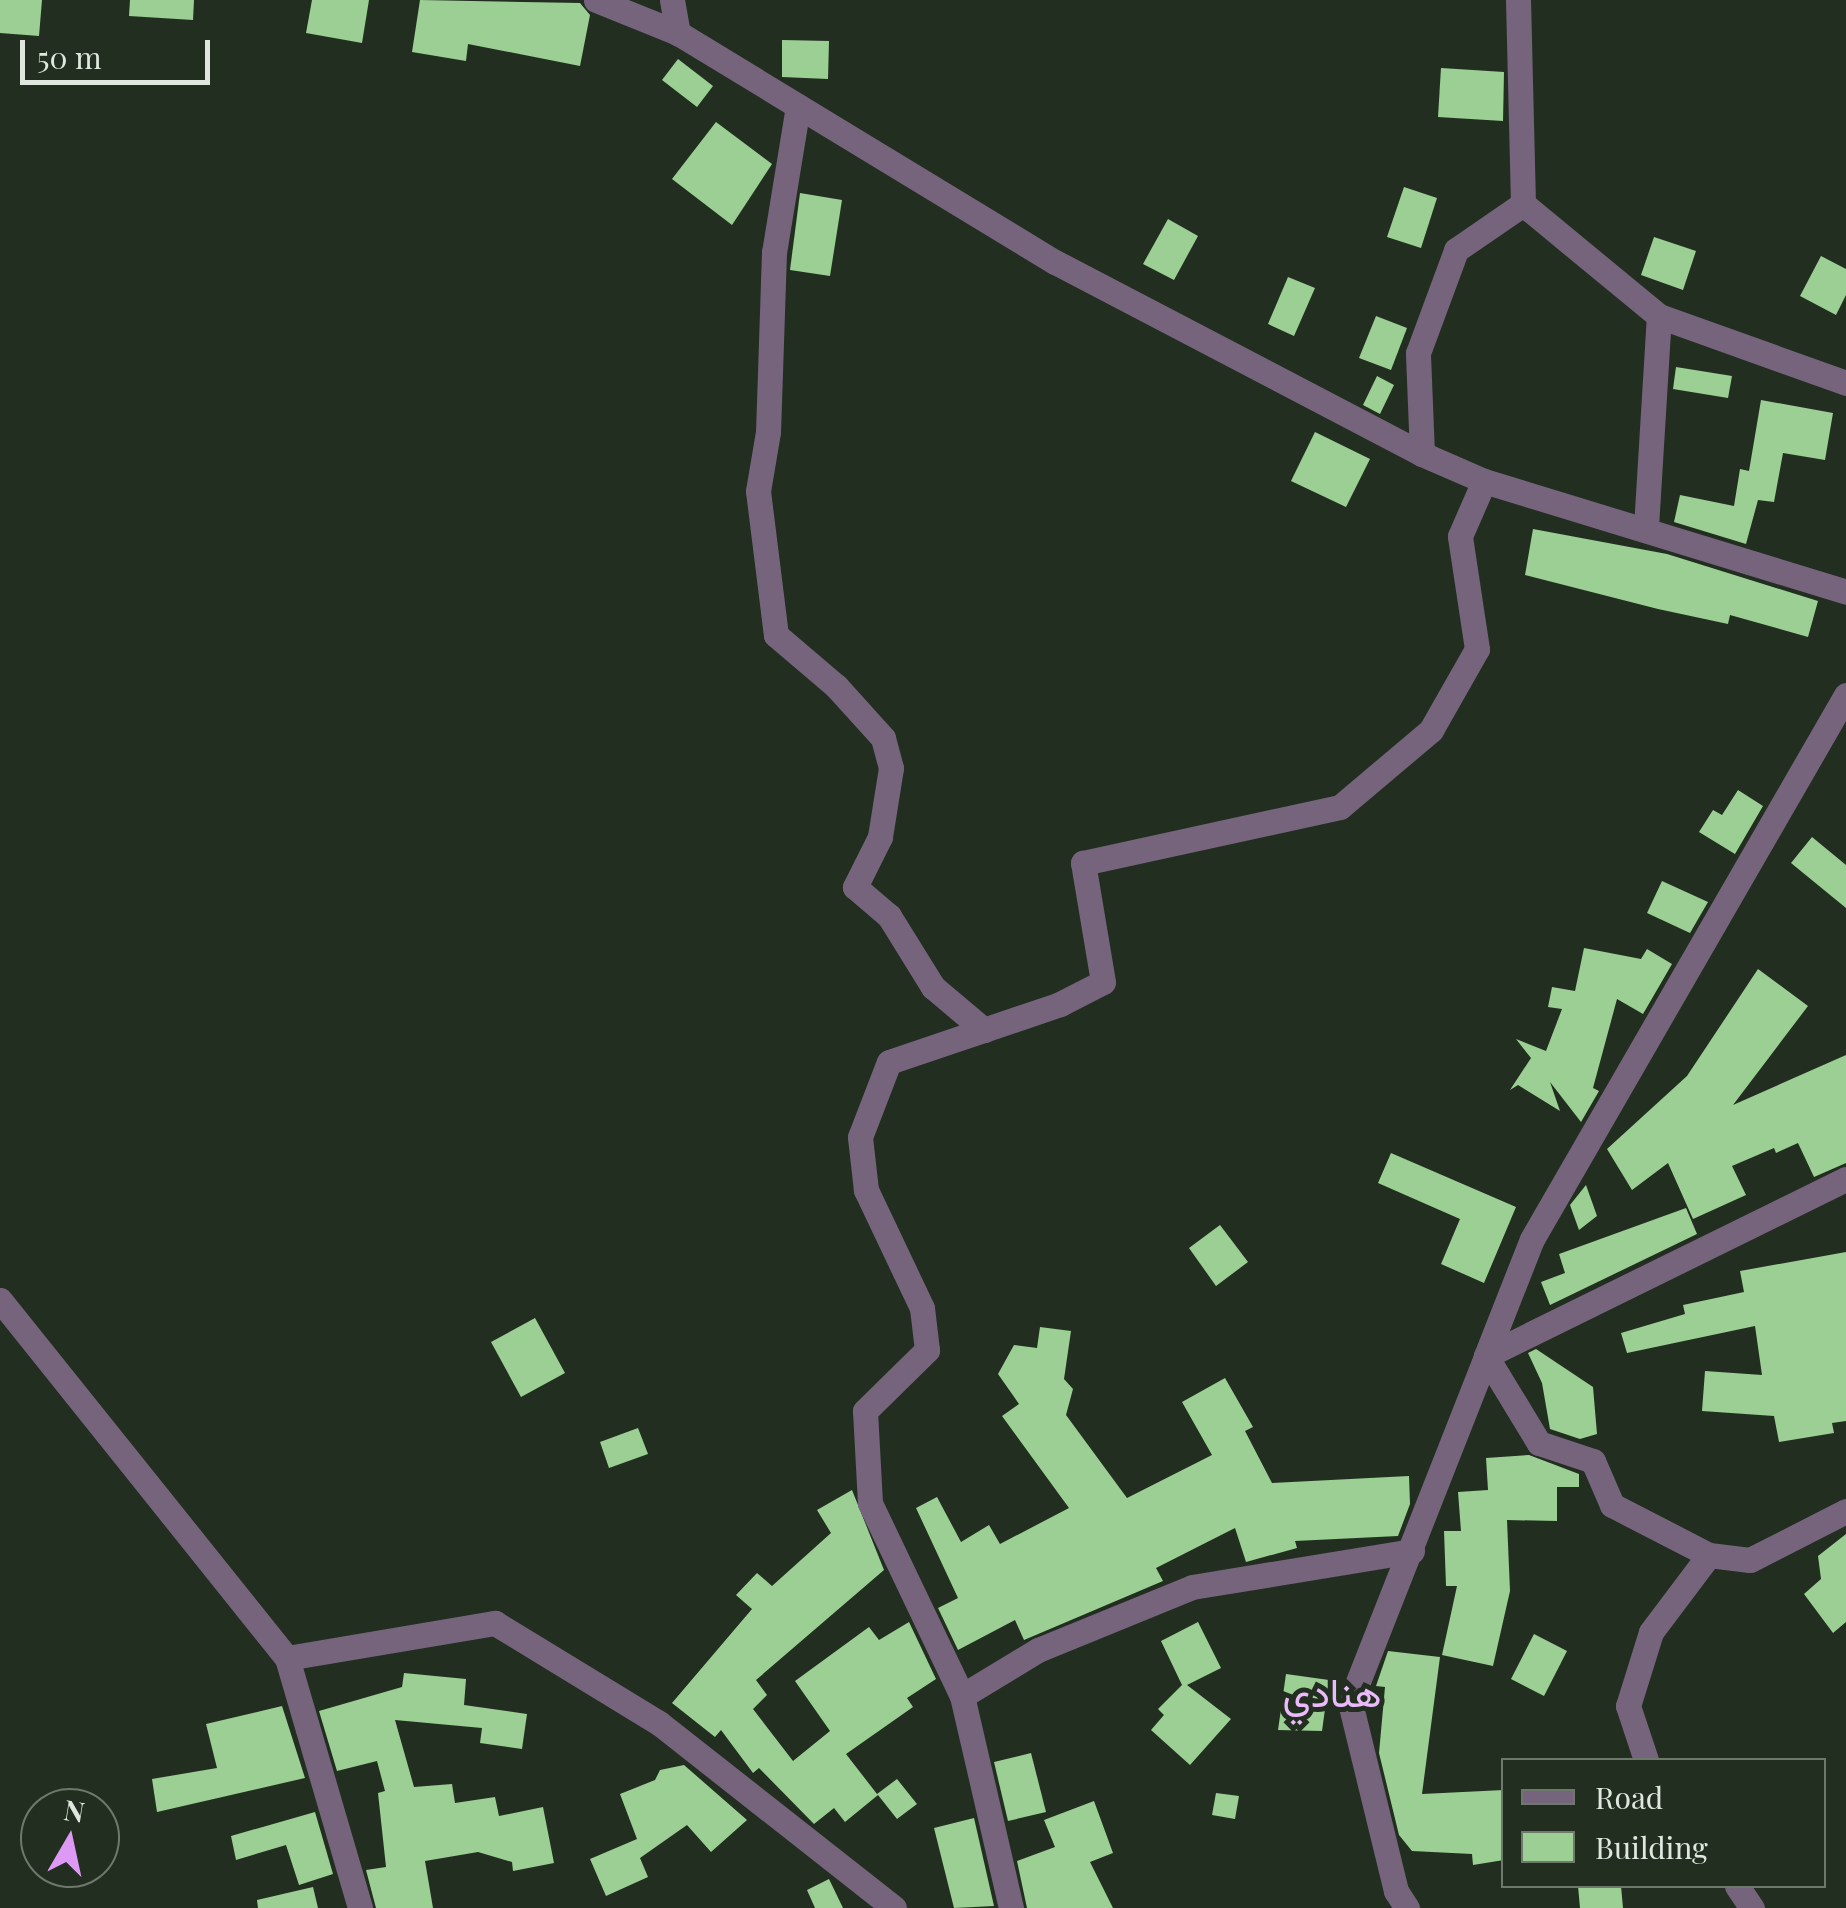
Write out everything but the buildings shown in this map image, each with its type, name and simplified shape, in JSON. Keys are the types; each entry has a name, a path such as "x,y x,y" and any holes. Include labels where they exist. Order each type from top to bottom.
{"street":[{"path":"596,0 678,33 1055,262 1422,454 1484,482 1646,526 1846,592"},
{"path":"672,0 678,33"},
{"path":"1518,0 1523,204 1659,316 1846,383"},
{"path":"798,106 774,252 768,432 758,491 776,635 836,686 882,738 891,768 880,837 855,887 889,916 933,987 984,1030"},
{"path":"1422,454 1418,353 1456,250 1523,204"},
{"path":"1646,526 1659,316"},
{"path":"1011,1908 962,1696 870,1503 866,1412 927,1350 922,1308 866,1190 860,1136 889,1062 984,1030 1103,982 1083,864 1340,806 1431,730 1477,649 1460,536 1484,482"},
{"path":"1406,1908 1396,1890 1350,1702 1532,1239 1846,695"},
{"path":"1486,1356 1846,1179"},
{"path":"0,1300 287,1658 360,1908"},
{"path":"1486,1356 1540,1443 1593,1461 1612,1505 1709,1555 1750,1560 1846,1511"},
{"path":"962,1696 1038,1650 1192,1587 1412,1552"},
{"path":"1645,1758 1628,1706 1650,1632 1709,1555"},
{"path":"287,1658 495,1624 659,1724 894,1908"}],"district":[{"name":"هنادي","path":"1332,1691"}]}
